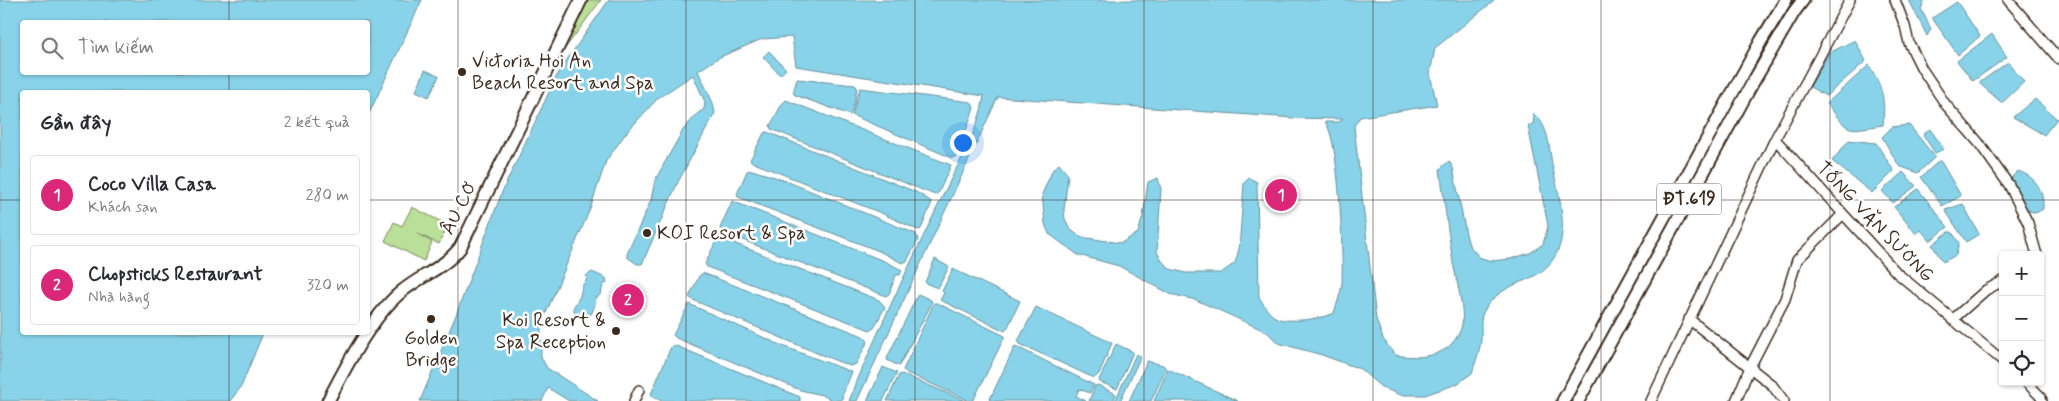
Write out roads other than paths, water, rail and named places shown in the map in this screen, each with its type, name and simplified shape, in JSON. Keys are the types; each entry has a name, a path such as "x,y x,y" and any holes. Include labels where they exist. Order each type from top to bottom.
{"main road":[{"name":"ÂU CƠ","path":"370,330 384,310 401,292 452,258 460,248 581,0"},
{"name":"ĐT.619","path":"1563,401 1720,114 1786,0"},
{"name":"ĐT.619","path":"1578,401 1752,84 1803,0"},
{"name":"ÂU CƠ","path":"328,401 367,335"}],"street":[{"path":"1895,0 1910,44 1922,69 1946,105 1979,143 2009,185 2028,223 2036,251"},
{"path":"2008,0 2059,59"},
{"path":"1650,401 1775,139 1848,1"},
{"name":"TỐNG VĂN SƯƠNG","path":"1775,139 1897,273 1999,358"},
{"path":"1736,401 1750,367 1785,299 1797,260 1843,214"},
{"path":"1952,320 1986,290 1999,283"},
{"path":"1689,320 1772,385 1784,401"},
{"path":"2030,386 2041,397 2042,401"},
{"path":"634,401 639,390"}],"water":[{"path":"0,0 422,0 370,112 370,90 20,90 20,335 262,335 241,387 230,401 0,401"},
{"path":"609,0 1495,0 1435,48 1430,74 1437,105 1360,117 1354,126 1376,319 1383,339 1395,355 1424,356 1441,352 1455,340 1460,331 1462,305 1453,264 1440,169 1449,161 1453,168 1469,245 1479,257 1491,261 1510,259 1530,253 1543,244 1548,226 1528,126 1533,124 1534,116 1532,113 1545,128 1549,142 1562,213 1560,245 1554,258 1543,270 1502,292 1487,305 1482,314 1479,353 1472,373 1457,384 1425,395 1400,395 1381,387 1360,369 1322,355 1278,343 1267,332 1196,300 1170,294 1119,266 1078,255 1049,234 1045,224 1042,194 1053,169 1059,164 1068,175 1064,210 1065,219 1070,229 1080,237 1121,243 1138,233 1143,216 1148,182 1158,178 1161,189 1157,252 1162,261 1170,269 1186,273 1221,273 1235,263 1239,249 1244,183 1249,178 1257,182 1259,297 1266,309 1277,318 1289,320 1306,320 1329,315 1334,313 1340,294 1342,249 1340,199 1334,151 1330,133 1325,122 1339,122 1343,119 1293,118 998,97 857,401 849,401 896,293 969,143 982,108 984,96 796,66 792,37 762,39 718,58 698,71 713,103 715,113 677,184 642,264 637,264 627,257 627,254 651,200 655,180 683,130 704,109 705,102 693,75 658,98 626,133 606,161 590,209 541,325 541,357 547,368 598,401 569,401 548,388 542,401 420,401 456,315 502,192 559,71"},
{"path":"1909,0 1925,0 1921,9 1931,29 1927,36"},
{"path":"1957,2 1980,36 1958,55 1932,18"},
{"path":"1992,34 2007,57 1973,81 1957,61"},
{"path":"1855,40 1866,61 1826,96 1810,87 1829,53"},
{"path":"769,51 786,69 780,75 763,57"},
{"path":"2008,62 2024,82 2002,103 1979,83"},
{"path":"1869,65 1882,94 1884,107 1883,125 1850,128 1840,121 1827,103"},
{"path":"425,70 439,76 429,97 416,91"},
{"path":"797,79 855,85 857,87 856,94 850,115 795,95 793,93"},
{"path":"860,88 971,102 974,108 957,156 952,158 852,115"},
{"path":"2035,99 2057,119 2044,135 2013,117"},
{"path":"786,100 951,165 939,192 935,195 771,129 770,126"},
{"path":"1909,125 1935,157 1918,173 1899,166 1882,137 1892,127"},
{"path":"1930,129 1944,149 1935,153 1923,135"},
{"path":"767,132 916,192 932,202 921,229 918,230 881,213 754,163 750,160 764,133"},
{"path":"1849,140 1876,143 1894,171 1872,193 1832,161"},
{"path":"1940,160 1961,196 1942,206 1921,177"},
{"path":"752,170 781,179 916,234 918,240 907,261 902,263 879,251 738,197 737,194 747,171"},
{"path":"2018,171 2030,177 2038,185 2042,196 2043,209 2036,213 2027,210 2012,186 2012,177"},
{"path":"1903,172 1916,186 1893,203 1882,191"},
{"path":"1918,189 1948,227 1930,241 1921,230 1916,234 1894,207"},
{"path":"732,201 884,261 902,270 900,275 896,275 889,294 886,296 722,232 720,228"},
{"path":"1963,204 1979,234 1966,242 1945,210"},
{"path":"1948,232 1952,232 1959,243 1956,255 1943,262 1932,245"},
{"path":"718,237 879,300 885,307 874,328 870,330 707,267 705,264"},
{"path":"935,259 949,267 938,288 925,282"},
{"path":"953,269 1020,301 1005,331 940,300 944,293 942,291"},
{"path":"592,272 606,278 607,283 603,285 601,294 596,298 589,317 583,318 573,308 587,279 586,276"},
{"path":"703,273 863,336 868,341 856,364 850,366 819,354 693,300 689,297 699,276"},
{"path":"918,294 931,300 932,303 899,366 887,360 888,356"},
{"path":"934,303 1005,336 974,399 970,401 903,370"},
{"path":"689,304 785,347 852,372 842,396 843,399 834,401 822,395 800,390 676,338 673,335"},
{"path":"1036,307 1112,343 1099,374 1094,378 1020,344 1018,341"},
{"path":"1116,344 1133,352 1117,389 1099,380"},
{"path":"674,345 800,397 800,401 662,401 653,397 651,394 671,347"},
{"path":"1015,346 1094,385 1090,393 1079,389 1076,396 1086,401 989,401"},
{"path":"1136,354 1141,356 1120,401 1115,401"},
{"path":"1147,361 1163,365 1166,369 1151,401 1129,401"},
{"path":"883,367 897,373 883,401 867,401"},
{"path":"1168,369 1238,401 1154,401"},
{"path":"902,374 966,401 887,401 899,375"},
{"path":"1098,385 1116,394 1113,401 1089,401 1095,386"}],"place":[{"name":"Victoria Hoi An Beach Resort and Spa","path":"462,72"},
{"name":"Coco Villa Casa","path":"1281,195"},
{"name":"KOI Resort & Spa","path":"647,233"},
{"name":"Chopsticks Restaurant","path":"628,300"},
{"name":"Golden Bridge","path":"431,319"},
{"name":"Koi Resort & Spa Reception","path":"616,331"}]}
